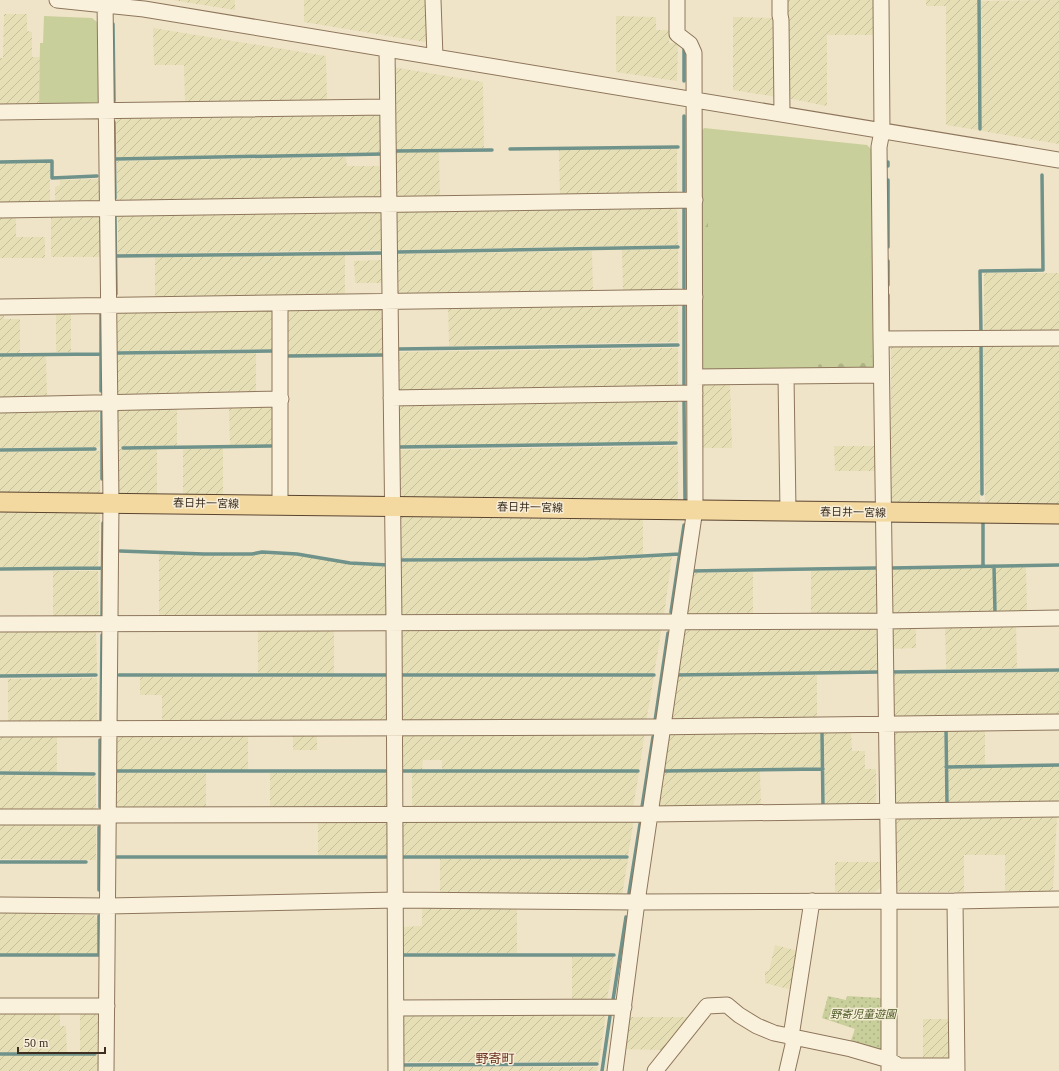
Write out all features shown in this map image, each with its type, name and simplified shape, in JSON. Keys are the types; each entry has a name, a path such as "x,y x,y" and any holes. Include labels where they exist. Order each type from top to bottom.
{"main road":[{"name":"春日井一宮線","path":"0,502 111,502 1059,514"}],"street":[{"path":"56,0 105,2 1059,160"},
{"path":"433,0 435,57"},
{"path":"615,1071 637,902 695,509 694,53 690,44 677,34 677,0"},
{"path":"780,0 782,114"},
{"path":"881,0 882,131 879,147 884,621 889,901 889,1065"},
{"path":"105,2 111,502 106,1071"},
{"path":"387,49 395,727 396,1071"},
{"path":"0,112 388,107"},
{"path":"0,210 695,200"},
{"path":"0,307 695,297"},
{"path":"280,303 280,504"},
{"path":"881,339 1059,338"},
{"path":"695,377 881,375"},
{"path":"786,376 788,511"},
{"path":"392,398 695,393"},
{"path":"0,405 280,399"},
{"path":"0,624 109,625 884,621 1059,618"},
{"path":"0,729 663,727 1059,722"},
{"path":"0,817 650,814 1059,809"},
{"path":"0,905 108,906 396,900 637,902 1059,900"},
{"path":"787,1071 793,1045 792,1030 812,901"},
{"path":"655,1071 707,1006 727,1005 739,1015 757,1026 774,1033 851,1049 889,1065 957,1068 956,901"},
{"path":"0,1006 107,1006"},
{"path":"396,1008 624,1007"}],"shaded area":[{"path":"172,0 235,0 235,10"},
{"path":"304,0 429,0 429,37 425,42 304,22"},
{"path":"787,0 876,0 877,35 827,35 827,106 787,98"},
{"path":"926,0 977,0 978,130 946,125 946,6 926,6"},
{"path":"1059,0 1059,144 982,131 981,1"},
{"path":"4,14 27,14 27,31 32,32 32,57 40,57 39,108 0,109 0,58 3,58"},
{"path":"616,16 656,17 656,30 669,30 669,43 678,43 677,81 616,72"},
{"path":"733,17 777,18 777,97 733,90"},
{"path":"153,28 326,56 327,101 185,103 184,65 154,65"},
{"path":"392,67 483,82 484,148 393,150"},
{"path":"380,112 384,153 117,158 116,116"},
{"path":"677,149 677,196 560,198 559,150"},
{"path":"393,152 439,152 440,200 399,200 394,196"},
{"path":"346,157 347,166 382,166 382,193 379,196 347,197 347,201 117,204 117,161"},
{"path":"0,163 50,163 50,206 0,206"},
{"path":"100,179 100,199 95,205 55,205 55,187 60,185 60,180"},
{"path":"677,205 678,245 395,250 395,214 399,209"},
{"path":"381,209 385,214 385,250 118,254 118,213"},
{"path":"51,215 97,215 101,219 101,257 51,257"},
{"path":"0,216 16,216 16,237 45,237 45,258 0,258"},
{"path":"678,249 678,292 623,293 622,250"},
{"path":"592,251 593,294 398,296 395,292 395,254"},
{"path":"345,255 345,298 155,301 155,257"},
{"path":"381,260 381,283 355,283 354,261"},
{"path":"984,273 1059,273 1059,334 984,334"},
{"path":"678,301 678,342 449,346 448,304"},
{"path":"381,306 385,309 386,354 284,355 285,309"},
{"path":"271,308 275,311 275,349 115,351 114,314 118,310"},
{"path":"56,311 71,311 71,352 56,352"},
{"path":"0,312 4,312 4,319 20,319 20,353 0,353"},
{"path":"983,343 1059,343 1059,506 985,505"},
{"path":"895,344 979,344 980,505 891,503 891,348"},
{"path":"678,348 678,389 401,394 396,389 396,352"},
{"path":"256,353 256,396 121,398 116,393 115,355"},
{"path":"0,356 46,356 47,398 0,399"},
{"path":"705,384 730,384 732,448 701,448 701,387"},
{"path":"678,399 678,442 397,446 397,407 402,402"},
{"path":"270,404 275,409 275,445 230,446 229,405"},
{"path":"122,406 177,406 177,446 116,447 116,411"},
{"path":"0,409 99,410 100,447 0,448"},
{"path":"678,446 678,501 400,498 397,450"},
{"path":"834,446 875,446 875,471 835,471"},
{"path":"223,448 223,496 183,496 183,449"},
{"path":"118,449 157,449 157,495 122,495 118,490"},
{"path":"100,451 100,495 0,494 0,452"},
{"path":"0,509 100,511 98,567 0,567"},
{"path":"401,515 643,517 643,554 588,557 398,558 398,518"},
{"path":"159,554 297,555 349,564 388,567 388,613 384,617 159,617"},
{"path":"672,556 664,615 403,617 399,614 399,562 588,561"},
{"path":"993,567 994,613 893,614 889,610 889,569"},
{"path":"995,567 1026,567 1027,613 996,613"},
{"path":"877,570 878,612 876,614 811,615 811,571"},
{"path":"53,571 98,571 99,619 53,619"},
{"path":"753,572 753,616 684,617 690,573"},
{"path":"1016,623 1017,668 946,669 945,624"},
{"path":"876,626 877,671 675,674 685,627"},
{"path":"896,626 916,626 916,648 891,649 891,630"},
{"path":"403,627 662,627 654,674 399,674 399,631"},
{"path":"0,628 96,628 97,673 0,674"},
{"path":"258,628 334,628 334,674 258,674"},
{"path":"1059,672 1059,715 897,718 891,713 891,674"},
{"path":"817,675 817,720 671,722 674,677"},
{"path":"140,677 388,677 388,720 386,723 162,723 162,695 140,695"},
{"path":"399,677 654,677 646,722 402,722 399,719"},
{"path":"97,678 97,724 8,725 8,679"},
{"path":"947,728 985,728 985,765 948,765"},
{"path":"896,729 944,729 945,806 898,806 894,802 893,733"},
{"path":"821,730 821,768 662,770 667,735 672,732"},
{"path":"824,730 851,730 852,751 865,751 865,769 876,769 876,806 825,806"},
{"path":"293,732 317,732 317,750 293,750"},
{"path":"403,732 645,732 639,770 442,770 442,760 423,760 422,770 399,770 399,736"},
{"path":"119,733 248,733 248,770 115,770 115,737"},
{"path":"0,734 57,735 57,772 0,771"},
{"path":"1059,766 1059,799 1054,804 948,806 948,768"},
{"path":"760,771 761,807 659,808 656,806 662,772"},
{"path":"412,772 639,772 633,808 412,808"},
{"path":"114,773 206,773 206,809 118,809 114,805"},
{"path":"270,773 388,773 388,807 385,809 270,809"},
{"path":"0,775 96,776 96,813 0,812"},
{"path":"1055,814 1057,817 1053,888 1050,891 1005,891 1005,855 964,855 964,892 900,892 895,888 895,820 898,817"},
{"path":"634,819 628,855 401,855 400,823 404,820"},
{"path":"318,820 388,820 388,856 318,856"},
{"path":"0,821 96,821 96,860 0,859"},
{"path":"440,859 628,859 622,895 440,895"},
{"path":"835,862 880,862 880,888 875,892 835,892"},
{"path":"422,905 517,905 517,953 402,953 402,927 422,926"},
{"path":"0,913 94,915 97,919 97,954 0,954"},
{"path":"775,945 798,951 792,990 765,983 765,971 769,971"},
{"path":"572,957 614,957 607,1000 572,1002"},
{"path":"0,1011 60,1011 60,1026 66,1026 67,1053 0,1053"},
{"path":"80,1011 97,1011 100,1014 100,1052 80,1052"},
{"path":"404,1012 606,1013 599,1062 401,1062 401,1016"},
{"path":"625,1017 690,1017 661,1050 622,1049"},
{"path":"923,1019 950,1019 950,1063 923,1063"},
{"path":"0,1055 100,1055 99,1071 0,1071"},
{"path":"401,1067 598,1067 597,1071 401,1071"}],"green space":[{"path":"44,16 92,18 97,22 98,102 93,107 39,108 40,43 43,43"},
{"path":"704,128 867,145 871,149 873,368 701,371 701,132"},
{"path":"703,207 706,209 708,214 707,244 703,243"},
{"path":"867,237 870,237 871,239 870,276 866,275"},
{"path":"868,291 871,292 871,333 869,335 866,334"},
{"path":"871,354 872,363 868,370 819,370 818,365 821,364 865,363 867,362 867,357"},
{"name":"野寄児童遊園","path":"828,996 846,1000 847,996 881,998 881,1049 877,1052 850,1043 855,1029 822,1018"}],"waterway":[{"path":"979,0 980,129"},
{"path":"113,24 114,101"},
{"path":"684,48 684,81"},
{"path":"684,116 684,191"},
{"path":"114,122 115,198"},
{"path":"510,149 678,147"},
{"path":"394,151 492,150"},
{"path":"115,159 383,154"},
{"path":"0,162 52,161 52,178 97,176"},
{"path":"981,334 980,271 1043,270 1042,175"},
{"path":"888,180 888,247"},
{"path":"684,209 684,288"},
{"path":"115,217 116,294"},
{"path":"397,252 678,247"},
{"path":"116,256 384,253"},
{"path":"888,261 888,285"},
{"path":"888,295 888,330"},
{"path":"684,306 684,385"},
{"path":"101,313 101,391"},
{"path":"981,344 982,494"},
{"path":"398,349 678,345"},
{"path":"118,353 272,351"},
{"path":"0,355 101,354"},
{"path":"285,356 385,355"},
{"path":"684,401 685,499"},
{"path":"102,410 102,479"},
{"path":"399,447 676,443"},
{"path":"123,448 271,446"},
{"path":"0,450 95,449"},
{"path":"983,522 983,566"},
{"path":"102,615 103,523"},
{"path":"671,612 684,525"},
{"path":"120,551 204,554 252,554 262,552 297,554 350,563 388,565"},
{"path":"398,560 588,559 680,554"},
{"path":"890,565 891,568 1059,565"},
{"path":"994,566 995,613"},
{"path":"0,569 102,568"},
{"path":"691,571 876,568"},
{"path":"655,721 668,633"},
{"path":"101,720 102,635"},
{"path":"891,672 1059,670"},
{"path":"676,675 878,672"},
{"path":"0,676 96,675"},
{"path":"119,675 388,675"},
{"path":"400,675 654,675"},
{"path":"946,729 947,805"},
{"path":"822,730 823,807"},
{"path":"642,807 653,737"},
{"path":"100,740 100,807"},
{"path":"946,767 1059,765"},
{"path":"663,771 823,769"},
{"path":"116,771 388,771"},
{"path":"401,771 638,771"},
{"path":"0,773 94,774"},
{"path":"629,893 640,824"},
{"path":"99,827 99,890"},
{"path":"117,857 386,857"},
{"path":"400,857 627,857"},
{"path":"0,862 86,862"},
{"path":"0,955 99,955 99,916"},
{"path":"613,1000 626,917"},
{"path":"401,955 614,955"},
{"path":"602,1071 610,1016"},
{"path":"0,1054 95,1054"},
{"path":"402,1065 597,1064"}],"district":[{"name":"野寄町","path":"495,1058"}]}
